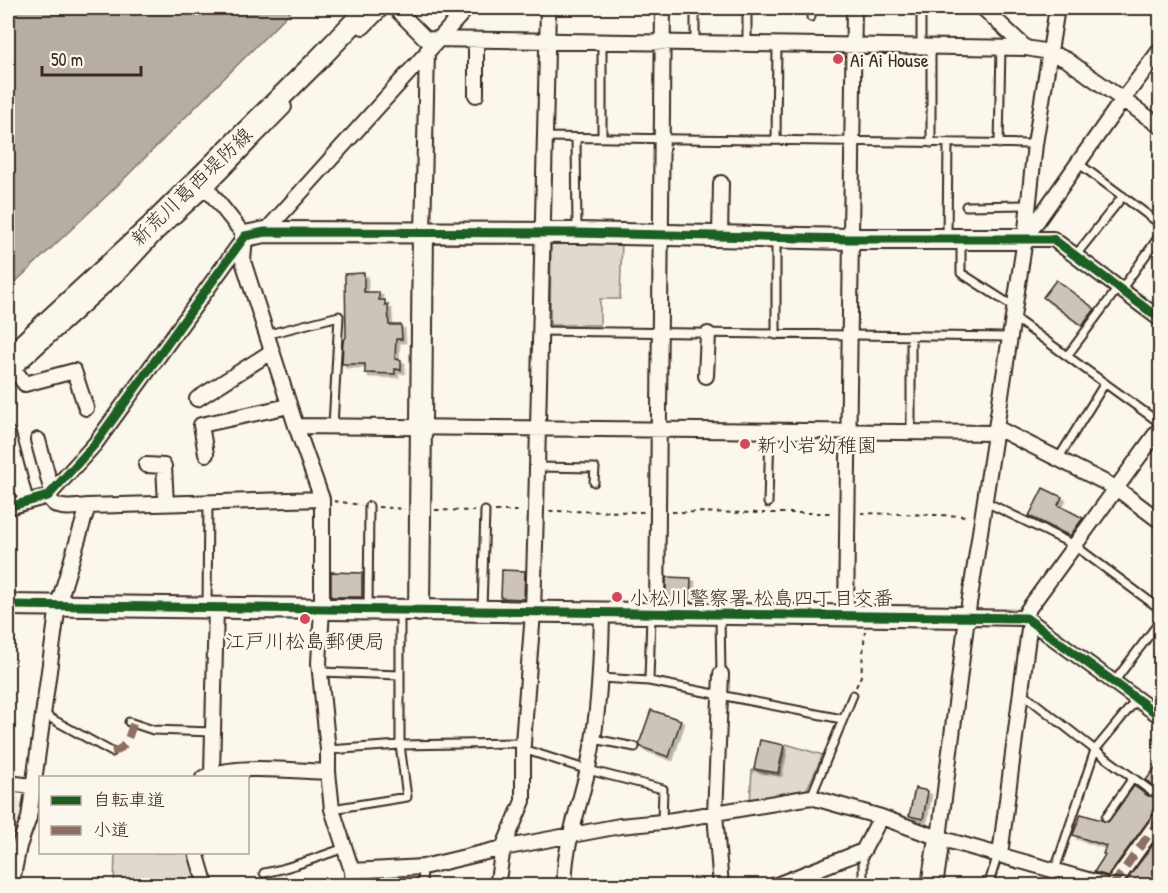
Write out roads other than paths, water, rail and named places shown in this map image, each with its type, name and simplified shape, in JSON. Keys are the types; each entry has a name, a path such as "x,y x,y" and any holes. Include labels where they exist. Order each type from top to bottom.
{"street":[{"name":"新荒川葛西堤防線","path":"9,366 154,229 368,8"},
{"path":"154,229 206,187 382,8"},
{"path":"395,8 426,39 1026,48 1049,52 1067,60 1161,126"},
{"path":"265,232 467,8"},
{"path":"497,885 503,848 523,801 523,746 533,612 548,8"},
{"path":"654,612 659,429 663,8"},
{"path":"854,8 849,431 856,616"},
{"path":"983,8 1026,48"},
{"path":"932,885 967,617 1025,238 1035,144 1057,8"},
{"path":"476,40 476,95"},
{"path":"1025,238 1161,50"},
{"path":"409,611 422,427 427,51"},
{"path":"720,237 721,183"},
{"path":"206,187 245,236 243,261 265,334 322,499 322,608 319,663 332,808 352,871 353,885"},
{"path":"8,507 50,494 95,444 245,236 265,232 1053,239 1161,319"},
{"path":"706,376 708,334"},
{"path":"197,399 271,352"},
{"path":"9,366 25,384 74,371 86,408"},
{"path":"206,454 201,425 289,406"},
{"path":"296,426 911,432 996,430 1116,488 1161,521"},
{"path":"999,854 1021,692 1027,611 1161,429"},
{"path":"8,434 26,502"},
{"path":"38,440 51,503 56,507 322,499"},
{"path":"146,465 164,466 166,504"},
{"path":"11,885 19,846 37,787 43,714 58,605 88,506"},
{"path":"8,605 654,612 1028,619 1161,716"},
{"path":"211,607 213,732 208,775 230,769 328,772"},
{"path":"565,885 564,876 594,739 601,678 602,612"},
{"path":"721,674 722,695 715,814 721,885"},
{"path":"8,783 37,787"},
{"path":"352,871 423,867 503,848 620,826 715,814 810,797 881,817 939,838 1110,885 1161,819"},
{"path":"774,885 863,851 881,817"},
{"path":"197,854 206,885"}],"lane":[{"path":"695,8 695,43"},
{"path":"747,8 747,45"},
{"path":"811,8 811,17"},
{"path":"921,8 926,46 930,143"},
{"path":"602,42 602,138"},
{"path":"776,140 777,45"},
{"path":"999,144 1001,47"},
{"path":"544,137 1035,144"},
{"path":"576,138 577,233"},
{"path":"948,143 954,239 961,273 1067,356 1161,423"},
{"path":"1078,163 1161,224"},
{"path":"1075,256 1123,196"},
{"path":"966,206 1029,205"},
{"path":"1067,356 1161,235"},
{"path":"776,238 776,335"},
{"path":"265,334 339,316 333,426"},
{"path":"539,332 1009,337"},
{"path":"911,336 911,432"},
{"path":"1058,459 1105,383"},
{"path":"768,503 770,431"},
{"path":"537,467 595,468 594,482"},
{"path":"984,501 1074,545 1161,609"},
{"path":"208,503 211,607"},
{"path":"368,609 369,506"},
{"path":"482,611 485,511"},
{"path":"332,808 407,797 400,745 399,675 409,611"},
{"path":"649,681 654,612"},
{"path":"720,613 721,674"},
{"path":"1114,682 1161,621"},
{"path":"321,672 399,675"},
{"path":"601,678 649,681 842,719"},
{"path":"1021,692 1151,791"},
{"path":"810,797 853,695"},
{"path":"1055,870 1095,750 1137,699"},
{"path":"43,714 112,752"},
{"path":"129,722 153,730 213,732"},
{"path":"594,739 635,747"},
{"path":"328,750 400,745 523,746 588,770 663,789 662,822"},
{"path":"1107,817 1133,778"},
{"path":"264,873 292,867 308,859 345,848"},
{"path":"862,885 863,851"},
{"path":"988,885 999,854"},
{"path":"422,885 423,867"}],"place":[{"name":"Ai Ai House","path":"838,59"},
{"name":"新小岩幼稚園","path":"745,444"},
{"name":"小松川警察署 松島四丁目交番","path":"617,597"},
{"name":"江戸川松島郵便局","path":"305,619"}]}
